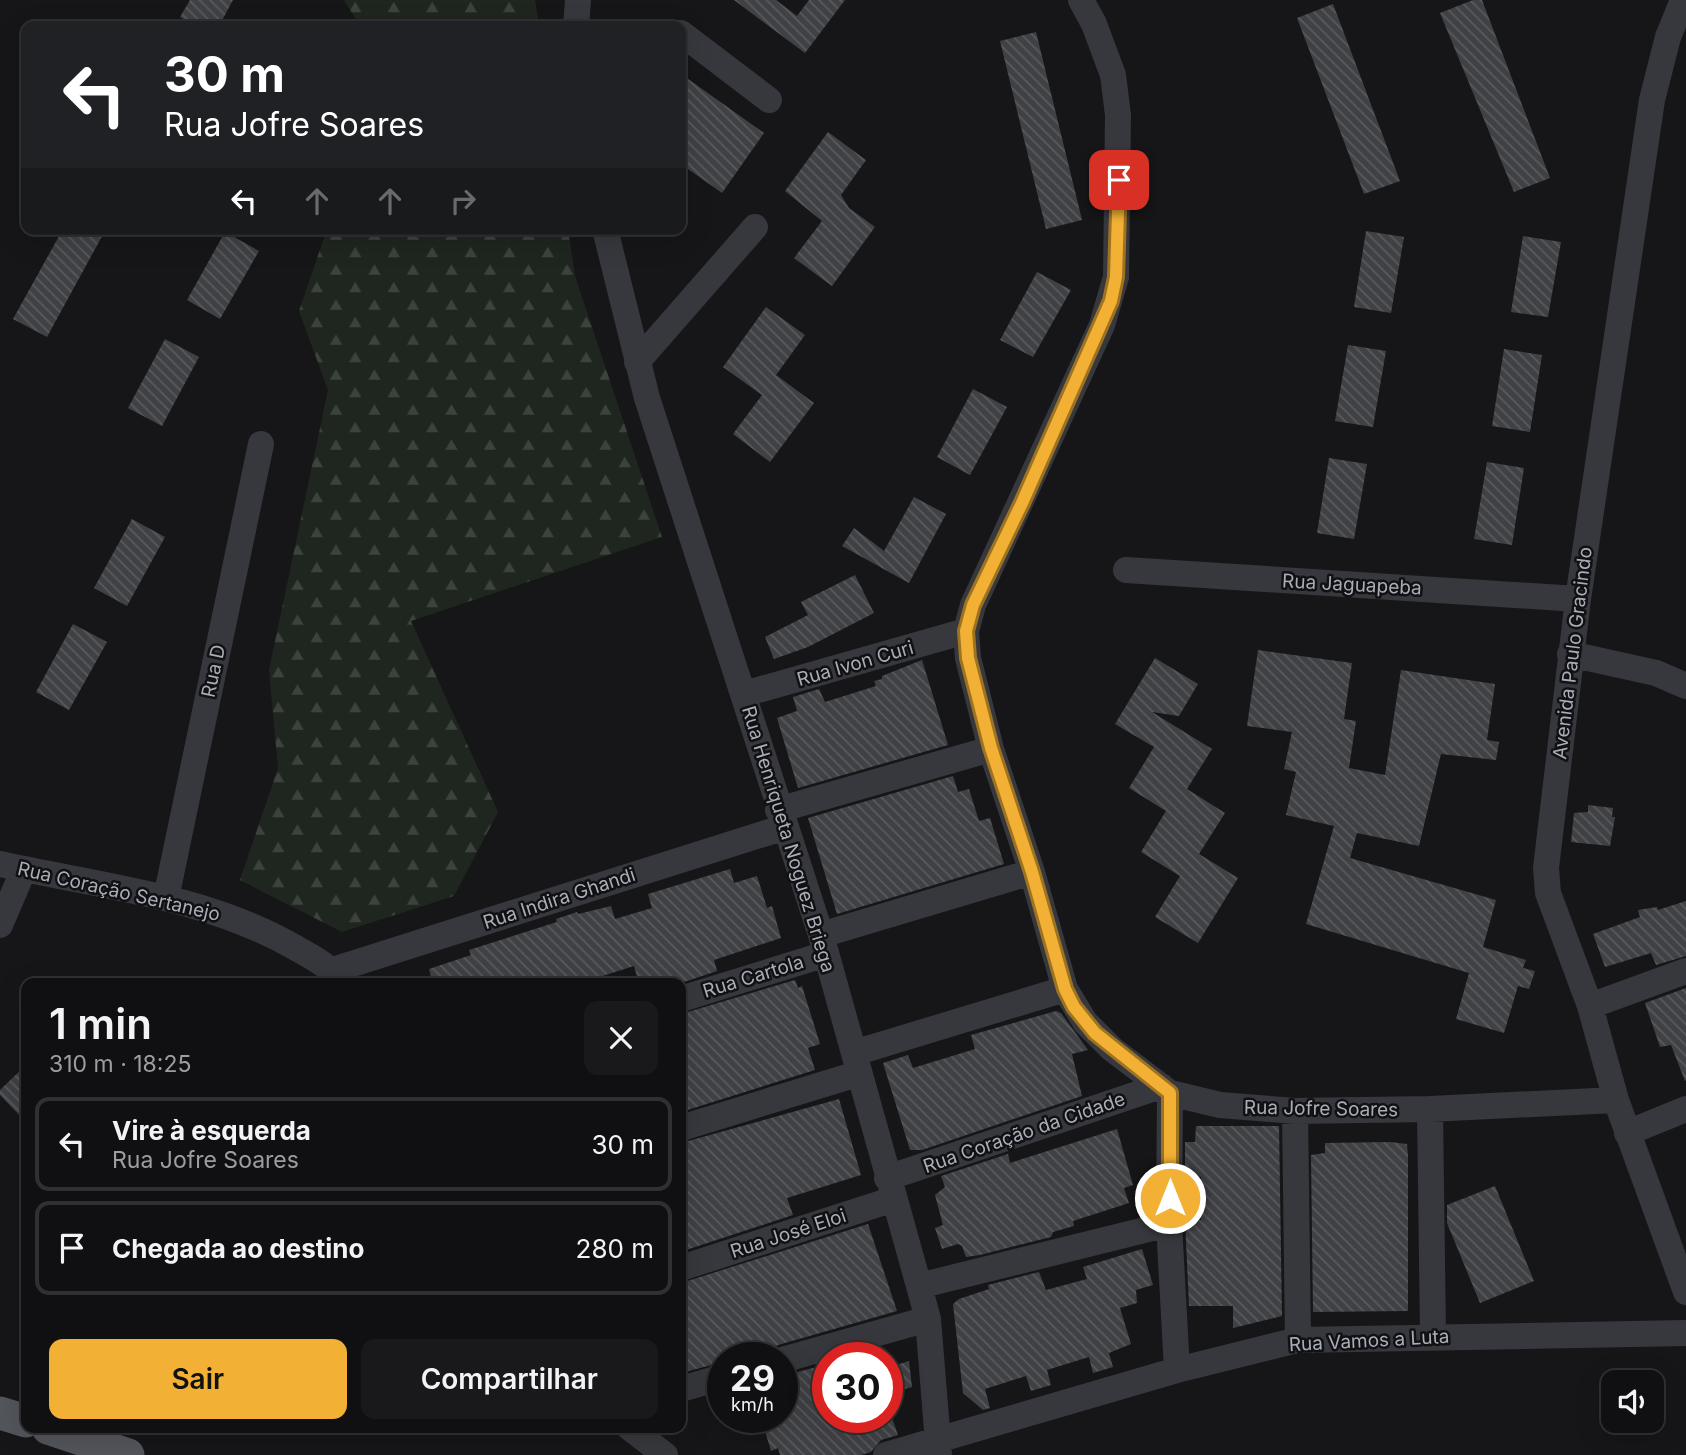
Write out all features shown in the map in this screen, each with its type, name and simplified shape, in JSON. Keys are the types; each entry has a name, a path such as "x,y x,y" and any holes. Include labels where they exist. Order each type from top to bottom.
{"main road":[{"path":"0,1412 21,1419"},
{"path":"63,1433 128,1455"}],"street":[{"path":"576,21 578,0"},
{"name":"Rua Jofre Soares","path":"1081,0 1094,24 1113,75 1115,88 1119,158 1116,277 1102,325 973,605 966,631 968,658 991,748 1032,872 1065,989 1074,1007 1095,1033 1165,1089 1220,1105 1295,1111 1430,1109 1616,1100"},
{"name":"Avenida Paulo Gracindo","path":"1684,0 1668,37 1653,100 1570,654 1546,868 1548,893 1590,1006 1627,1133 1677,1238 1686,1292"},
{"path":"686,37 769,100"},
{"path":"637,362 755,227"},
{"name":"Rua Henriqueta Noguez Briega","path":"606,235 637,362 823,945 928,1318 939,1446"},
{"name":"Rua D","path":"166,898 261,444"},
{"name":"Rua Jaguapeba","path":"1126,570 1578,600"},
{"name":"Rua Ivon Curi","path":"744,694 966,631"},
{"path":"1570,654 1656,673 1686,686"},
{"name":"Rua Indira Ghandi","path":"339,977 781,819 991,748"},
{"path":"0,925 12,866"},
{"name":"Rua Coração Sertanejo","path":"12,866 166,898 265,930 339,977"},
{"name":"Rua Cartola","path":"686,997 823,945 1032,872"},
{"path":"1590,1006 1686,971"},
{"path":"686,1126 1065,989"},
{"path":"1165,1089 1177,1370"},
{"name":"Rua Coração da Cidade","path":"891,1188 1165,1089"},
{"path":"1430,1109 1433,1336"},
{"path":"1627,1133 1686,1109"},
{"path":"1295,1111 1298,1339"},
{"name":"Rua José Eloi","path":"686,1266 891,1188"},
{"path":"919,1286 1169,1224"},
{"path":"798,1355 928,1318"},
{"name":"Rua Vamos a Luta","path":"886,1455 939,1446 1177,1370 1298,1339 1686,1333"},
{"path":"686,1388 707,1382"},
{"path":"636,1433 665,1455"}],"green space":[{"path":"344,0 535,0 538,21 357,21"},
{"path":"325,235 569,235 575,276 662,537 411,621 498,812 454,896 342,932 240,880 278,768 269,670 328,390 299,311"}],"building":[{"path":"190,0 233,0 222,21 188,21 180,17"},
{"path":"734,0 776,0 797,16 809,0 845,0 805,53"},
{"path":"1473,0 1482,0 1550,178 1514,192 1440,13"},
{"path":"1333,4 1400,181 1364,194 1297,18"},
{"path":"1036,32 1082,220 1046,229 1000,41"},
{"path":"686,78 764,133 722,193 686,168"},
{"path":"828,132 866,160 841,195 849,208 875,227 832,286 794,258 822,221 785,191"},
{"path":"1366,231 1404,237 1391,313 1354,307"},
{"path":"60,235 103,235 47,337 13,319"},
{"path":"223,235 230,235 259,251 220,319 187,300"},
{"path":"1523,236 1561,242 1548,317 1511,312"},
{"path":"1037,272 1071,290 1033,357 1000,340"},
{"path":"766,307 805,335 776,375 814,403 770,462 733,434 762,395 723,367"},
{"path":"165,339 199,357 162,426 128,408"},
{"path":"1348,345 1386,351 1373,427 1335,421"},
{"path":"1504,349 1542,355 1530,432 1492,426"},
{"path":"973,389 1007,407 970,475 937,457"},
{"path":"1329,458 1367,464 1354,539 1317,533"},
{"path":"1487,462 1524,468 1512,545 1474,539"},
{"path":"914,497 946,514 909,583 842,546 854,528 884,551"},
{"path":"132,519 165,537 127,606 94,588"},
{"path":"855,575 874,613 808,647 774,659 765,637 808,615 801,602"},
{"path":"73,624 107,642 69,710 36,692"},
{"path":"1258,650 1352,663 1344,719 1356,721 1349,768 1385,775 1401,670 1495,684 1487,740 1499,742 1496,760 1441,754 1419,846 1357,833 1350,858 1496,900 1483,947 1526,960 1523,968 1535,971 1529,989 1518,986 1504,1033 1456,1019 1469,973 1306,924 1334,826 1286,815 1296,772 1284,769 1292,732 1247,726"},
{"path":"1155,658 1198,684 1179,716 1152,712 1212,749 1187,789 1225,813 1199,854 1238,878 1198,943 1155,917 1180,876 1141,852 1166,811 1129,788 1154,747 1115,724"},
{"path":"922,660 948,745 798,788 777,718 797,711 793,697 819,689 825,702 876,686 874,681 882,679 882,676"},
{"path":"953,776 958,792 969,789 979,821 990,818 1004,864 837,914 808,818"},
{"path":"1588,805 1613,808 1612,817 1615,817 1610,846 1571,842 1574,813 1588,812"},
{"path":"730,869 734,883 757,876 767,908 772,906 781,938 714,960 717,971 686,981 686,978 637,978 634,966 596,978 431,978 429,969 471,955 469,950 557,922 556,919 577,912 578,914 611,906 615,919 652,908 648,894"},
{"path":"1686,901 1686,956 1656,965 1651,953 1605,967 1593,934 1640,917 1638,910 1657,907 1658,910"},
{"path":"795,980 798,988 802,986 820,1044 808,1048 815,1070 686,1110 686,1013"},
{"path":"1686,988 1685,1081 1671,1045 1660,1047 1645,1003"},
{"path":"1056,1011 1061,1013 1088,1050 1072,1054 1082,1096 922,1150 910,1150 883,1063 908,1055 913,1068 975,1049 971,1035"},
{"path":"21,1070 21,1117 0,1095 0,1090"},
{"path":"839,1099 861,1175 787,1198 793,1215 686,1250 686,1142"},
{"path":"1196,1126 1279,1126 1282,1316 1233,1328 1233,1306 1189,1306 1185,1220 1201,1220 1201,1177 1185,1178 1185,1142 1195,1142"},
{"path":"1117,1129 1133,1185 1124,1188 1129,1203 1073,1221 1074,1226 1053,1232 1051,1237 980,1255 966,1257 962,1246 958,1244 942,1249 935,1228 943,1225 935,1195 945,1187 941,1176 1008,1154 1010,1163"},
{"path":"1325,1143 1407,1144 1408,1311 1313,1312 1311,1155 1325,1153"},
{"path":"1495,1186 1534,1281 1480,1303 1447,1223 1447,1205"},
{"path":"868,1224 897,1311 788,1342 707,1342 707,1366 686,1372 686,1281"},
{"path":"1142,1249 1153,1285 1136,1290 1137,1303 1120,1308 1131,1344 1109,1353 1113,1367 1093,1373 1089,1357 1047,1370 1051,1385 1031,1391 1026,1376 985,1389 990,1408 983,1410 963,1393 953,1304 959,1299 989,1289 988,1285 1039,1272 1046,1290 1087,1279 1083,1267"},
{"path":"909,1361 912,1387 903,1390 903,1363"},
{"path":"812,1368 812,1433 898,1435 881,1440 871,1452 861,1455 780,1455 778,1448 771,1451 766,1433 798,1433 798,1372"}],"route":[{"path":"1119,180 1116,277 1111,301 1022,503 973,605 966,631 968,658 991,748 1032,872 1065,989 1074,1007 1095,1033 1170,1093 1170,1198"}]}
